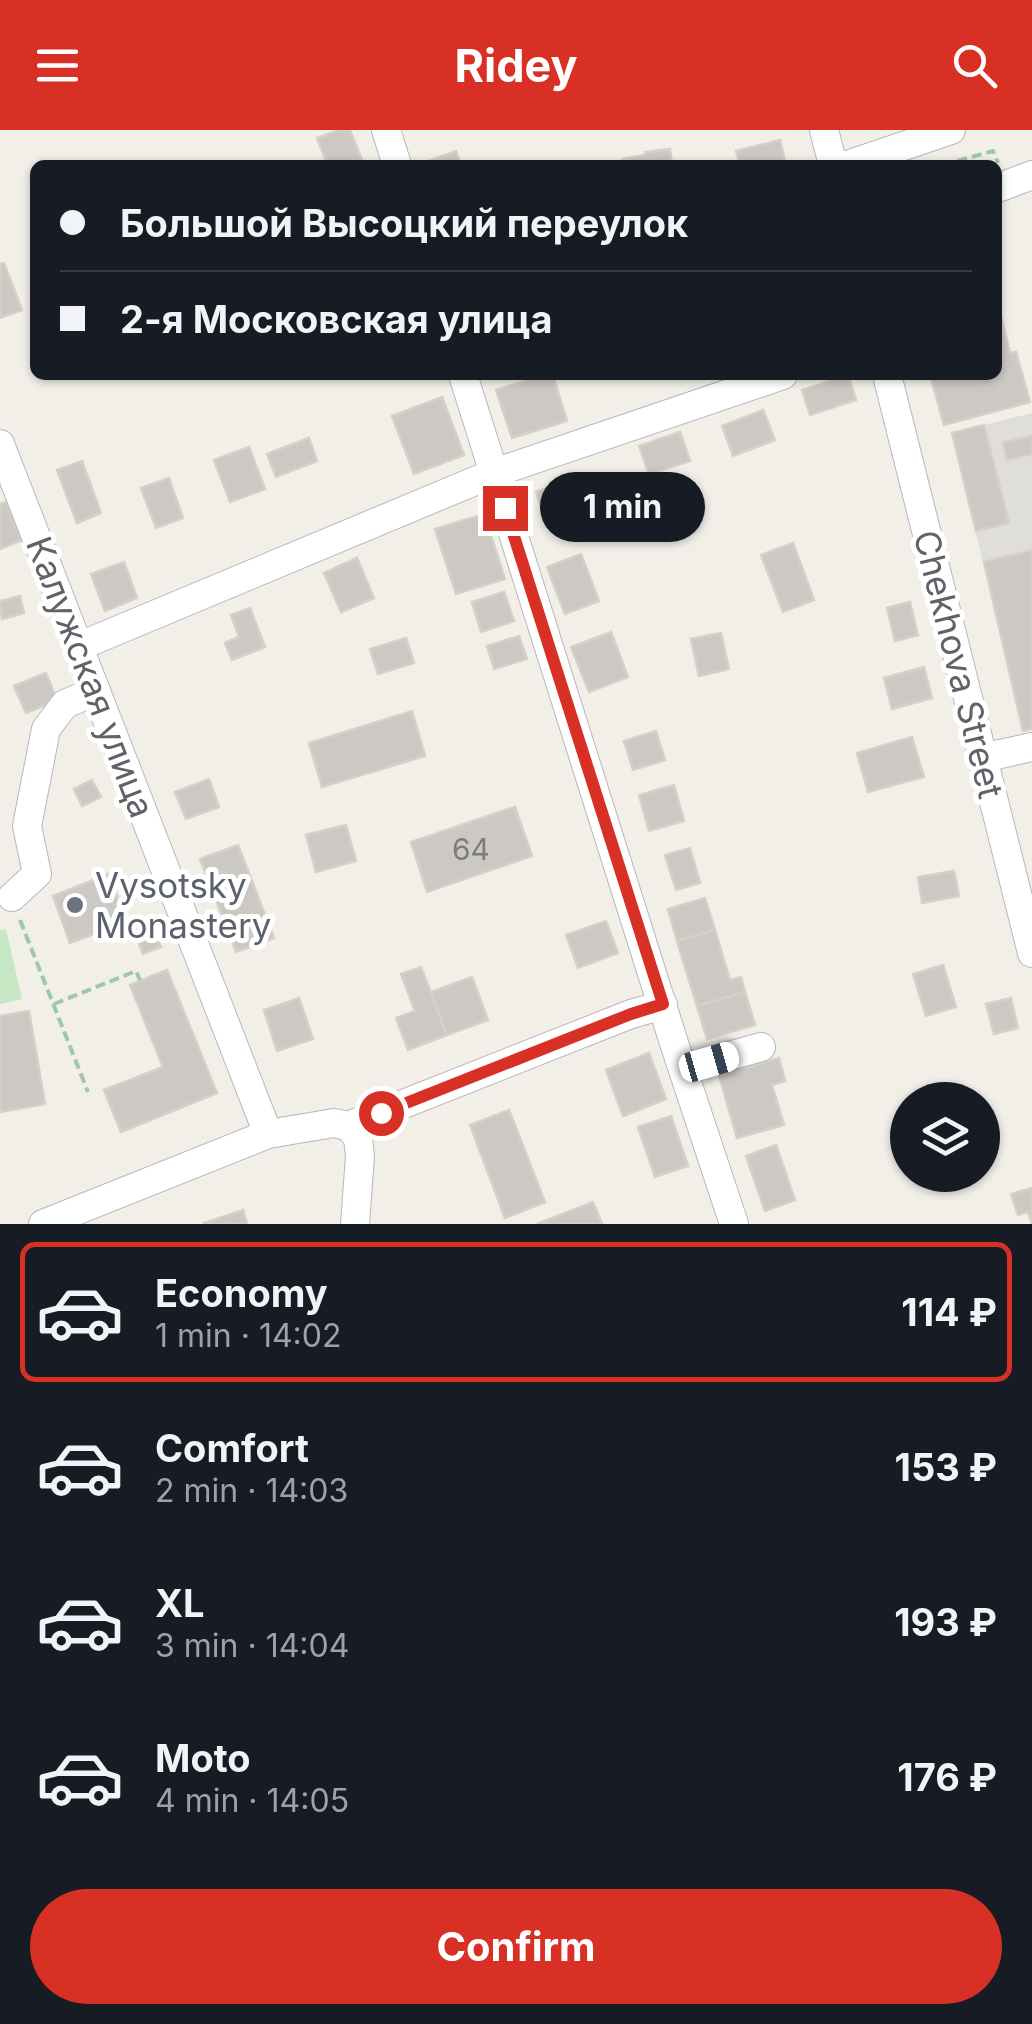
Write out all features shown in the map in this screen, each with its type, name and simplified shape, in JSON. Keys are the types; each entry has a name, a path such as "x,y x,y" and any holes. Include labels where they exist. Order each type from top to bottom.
{"street":[{"path":"386,130 395,160"},
{"path":"824,130 832,160"},
{"path":"862,160 951,130"},
{"path":"465,380 734,1224"},
{"path":"80,646 494,472 768,380"},
{"name":"Chekhova Street","path":"888,380 1032,954"},
{"name":"Калужская улица","path":"0,444 268,1134"},
{"path":"12,898 36,874 27,826 46,729 65,704 96,690"},
{"path":"982,758 1032,747"},
{"path":"348,1126 663,1004"},
{"path":"683,1070 761,1047"},
{"path":"43,1224 268,1134 334,1122 348,1126 358,1138 355,1224"}],"path":[{"path":"960,160 993,151 999,160"},
{"path":"12,898 88,1092"},
{"path":"54,1004 136,971 140,980"}],"shaded area":[{"path":"1032,413 1032,729 1023,731 952,433"}],"green space":[{"path":"6,929 22,999 0,1004 0,930"}],"building":[{"path":"350,130 362,160 326,160 317,138"},
{"path":"780,140 785,160 739,160 736,151"},
{"path":"670,149 671,160 622,160"},
{"path":"456,151 459,160 431,160"},
{"path":"4,263 22,310 0,318 0,264"},
{"path":"1002,321 1010,353 1016,352 1030,402 944,425 931,380 1002,380"},
{"path":"528,380 555,380 567,421 512,438 496,390"},
{"path":"833,380 850,380 856,400 810,415 802,390"},
{"path":"442,397 464,455 414,474 392,416"},
{"path":"763,410 775,440 733,456 722,426"},
{"path":"984,425 1009,523 976,531 952,433"},
{"path":"680,432 690,461 649,474 639,446"},
{"path":"1032,436 1032,454 1007,460 1003,443"},
{"path":"309,438 317,461 276,477 267,454"},
{"path":"249,447 265,489 230,502 214,460"},
{"path":"82,461 101,513 77,523 57,470"},
{"path":"169,478 183,518 156,528 141,488"},
{"path":"573,479 582,505 545,518 536,492"},
{"path":"6,502 22,540 0,549 0,504"},
{"path":"484,514 505,579 456,594 435,529"},
{"path":"793,543 814,600 783,612 761,555"},
{"path":"1032,550 1032,729 1023,731 984,562"},
{"path":"581,554 599,601 565,614 547,567"},
{"path":"357,558 374,598 341,612 324,573"},
{"path":"124,562 137,598 105,611 91,574"},
{"path":"504,592 514,621 481,632 472,602"},
{"path":"20,596 24,613 2,619 0,601"},
{"path":"910,602 918,635 895,641 887,608"},
{"path":"250,608 265,647 232,660 225,643 239,637 231,615"},
{"path":"611,632 628,677 589,692 571,647"},
{"path":"721,633 729,669 699,676 691,639"},
{"path":"519,636 527,659 494,669 487,646"},
{"path":"406,638 414,663 378,674 370,649"},
{"path":"924,667 932,698 892,709 884,678"},
{"path":"46,673 57,700 26,713 14,686"},
{"path":"412,711 425,756 322,787 309,743"},
{"path":"656,731 665,760 633,770 624,741"},
{"path":"912,737 924,777 868,792 857,753"},
{"path":"209,779 219,807 186,819 175,792"},
{"path":"92,780 101,797 82,806 74,789"},
{"path":"674,785 684,821 649,831 639,795"},
{"path":"515,807 532,856 427,892 411,842"},
{"path":"346,825 356,861 316,872 306,835"},
{"path":"238,845 274,938 236,952 200,859"},
{"path":"690,848 700,883 676,890 665,855"},
{"path":"954,871 959,896 922,903 918,877"},
{"path":"109,874 127,922 70,943 53,896"},
{"path":"705,898 715,930 677,941 668,909"},
{"path":"606,921 618,953 578,968 566,935"},
{"path":"152,924 161,947 143,954 134,931"},
{"path":"715,930 730,980 741,977 745,992 697,1006 677,941"},
{"path":"943,965 956,1007 926,1016 913,974"},
{"path":"421,967 447,1035 408,1050 396,1018 415,1011 401,974"},
{"path":"167,970 217,1093 121,1132 104,1090 163,1067 130,985"},
{"path":"472,977 488,1020 447,1035 431,992"},
{"path":"745,992 755,1025 707,1039 697,1006"},
{"path":"299,998 313,1039 277,1051 264,1010"},
{"path":"1011,998 1018,1028 994,1034 986,1004"},
{"path":"29,1011 45,1104 0,1112 0,1016"},
{"path":"649,1053 666,1099 623,1116 606,1070"},
{"path":"779,1058 785,1081 772,1085 784,1125 737,1138 719,1075"},
{"path":"509,1110 545,1202 505,1218 470,1125"},
{"path":"671,1116 688,1166 655,1177 638,1127"},
{"path":"776,1145 795,1200 765,1211 746,1156"},
{"path":"1032,1188 1032,1224 1028,1212 1018,1215 1011,1194"},
{"path":"593,1202 602,1224 537,1224"},
{"path":"243,1210 247,1224 204,1223"}],"place":[{"name":"Vysotsky Monastery","path":"75,905"}],"route":[{"path":"381,1113 663,1004 505,508"}]}
